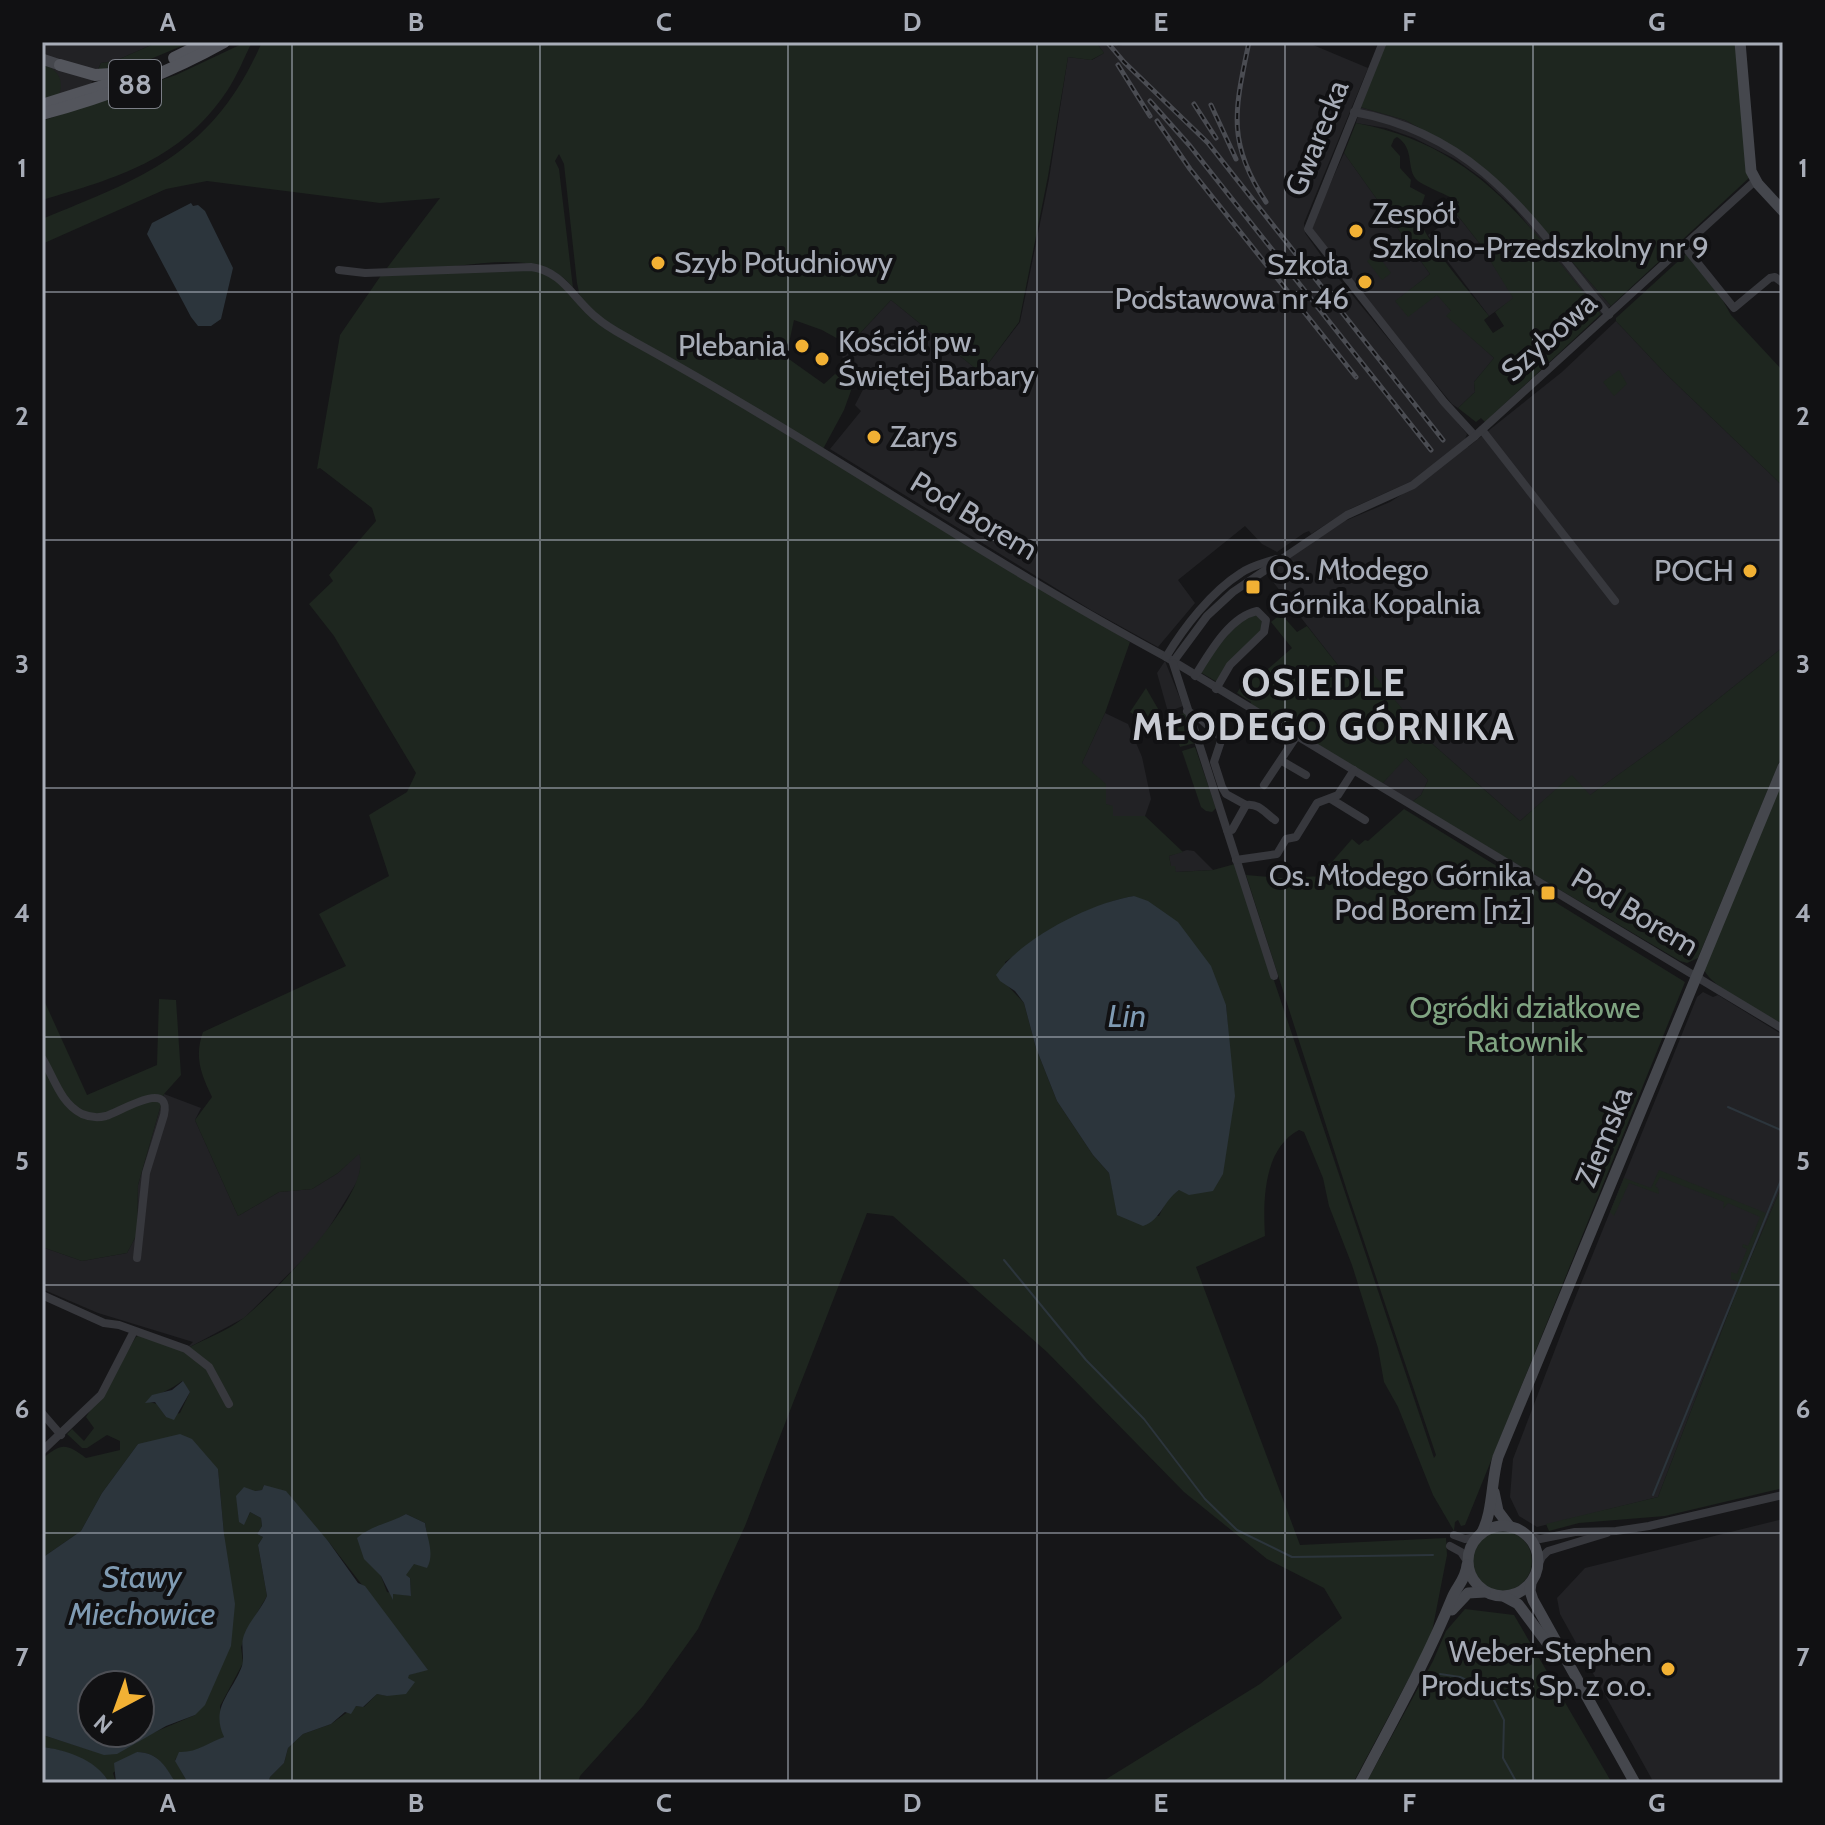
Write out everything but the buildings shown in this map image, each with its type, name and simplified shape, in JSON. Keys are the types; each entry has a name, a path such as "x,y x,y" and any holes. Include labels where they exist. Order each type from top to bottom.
{"main road":[{"name":"88","path":"42,105 143,72 207,42"},
{"name":"88","path":"42,114 111,94 196,58 224,42"},
{"path":"60,65 95,75 143,72"}],"street":[{"name":"Gwarecka","path":"1383,42 1308,224 1309,234 1444,402 1476,435"},
{"path":"1740,42 1750,163 1756,180 1783,211"},
{"path":"42,59 60,65"},
{"path":"1354,112 1384,117 1426,133 1492,178 1518,202 1609,315"},
{"name":"Szybowa","path":"1169,659 1215,608 1285,556 1347,515 1392,496 1423,478 1476,435 1756,180"},
{"path":"1684,246 1734,308 1770,278 1775,277 1783,283"},
{"name":"Pod Borem","path":"339,270 365,273 540,268 562,281 597,318 629,338 722,390 1087,613 1169,659 1783,1029"},
{"path":"1476,435 1615,601"},
{"path":"1195,676 1212,649 1237,623 1252,612 1264,615 1264,632 1230,665 1216,689"},
{"path":"1169,659 1274,976"},
{"path":"1187,711 1202,719 1222,738 1214,759 1204,762"},
{"path":"1264,785 1296,737"},
{"path":"1214,759 1224,791 1246,805 1252,804 1275,820"},
{"path":"1282,761 1306,775"},
{"name":"Ziemska","path":"1479,1535 1489,1517 1498,1457 1515,1413 1783,767"},
{"path":"1236,860 1277,854 1286,839 1296,837 1317,803 1338,795 1354,770"},
{"path":"1331,799 1365,820"},
{"path":"1227,830 1232,830 1246,805"},
{"path":"42,1058 70,1106 88,1116 106,1116 147,1098 156,1097 163,1101 166,1108 146,1173 137,1258"},
{"path":"42,1295 104,1323 186,1349 209,1367 229,1404"},
{"path":"42,1451 101,1395 134,1331"},
{"path":"42,1413 61,1435"},
{"path":"1492,1482 1498,1511 1510,1527"},
{"path":"1454,1535 1465,1539 1494,1527 1510,1527 1540,1539 1575,1532 1616,1531 1661,1524 1783,1495"},
{"path":"1616,1531 1548,1551 1542,1557 1531,1583 1532,1598 1635,1783"},
{"path":"1360,1783 1428,1656 1453,1595 1464,1578 1470,1548 1479,1535"},
{"path":"1526,1535 1536,1549 1538,1565"},
{"path":"1450,1546 1461,1552 1473,1581 1485,1592"},
{"path":"1504,1597 1519,1593 1531,1583"},
{"path":"1444,1620 1466,1594 1473,1591 1504,1597 1518,1604 1576,1680"}],"shaded area":[{"path":"42,42 158,42 115,61 101,63 91,84 42,100"},
{"path":"1096,42 1114,42 1118,46 1134,42 1306,42 1368,68 1304,223 1305,233 1330,268 1467,434 1464,442 1468,447 1562,372 1616,321 1665,373 1783,486 1783,647 1668,739 1589,796 1572,776 1520,821 1429,741 1369,670 1352,683 1266,573 1345,521 1390,502 1426,479 1412,481 1350,509 1311,534 1309,531 1304,533 1277,552 1262,544 1245,526 1178,580 1195,603 1158,647 1091,610 830,449 861,411 855,405 868,380 843,361 842,353 891,300 981,373 1020,322 1049,179 1068,57 1092,60 1104,53"},
{"path":"1360,107 1405,120 1445,142 1532,216 1611,306 1601,314 1514,208 1484,180 1455,159 1414,138 1386,128 1356,123"},
{"path":"1344,153 1430,274 1396,301 1408,316 1437,294 1452,312 1447,316 1494,358 1474,382 1475,392 1458,408 1365,298 1311,227"},
{"path":"1457,215 1480,244 1514,298 1489,316 1428,235"},
{"path":"1165,661 1183,706 1168,712 1157,673"},
{"path":"1105,713 1128,724 1142,757 1151,799 1145,816 1113,816 1082,763"},
{"path":"1405,757 1428,780 1421,795 1412,802 1382,784"},
{"path":"1194,851 1213,870 1176,872 1171,867 1169,856"},
{"path":"1703,992 1713,997 1718,995 1783,1035 1783,1183 1740,1283 1658,1497 1537,1527 1519,1516 1510,1497 1513,1459 1697,997"},
{"path":"164,1094 201,1108 195,1120 238,1216 279,1192 312,1189 338,1173 359,1153 362,1161 358,1180 319,1244 244,1318 186,1349 193,1342 98,1313 42,1289 42,1247 82,1261 127,1253 137,1234 138,1185"},
{"path":"1783,1519 1783,1783 1654,1783 1560,1614 1557,1598 1585,1568"}],"green space":[{"path":"158,42 191,42 127,69 97,72 101,63 115,61"},
{"path":"252,42 231,85 209,115 189,134 168,150 121,174 42,200 42,121 176,75"},
{"path":"262,42 1096,42 1104,53 1091,60 1068,57 1019,322 981,373 891,300 849,345 822,330 794,320 786,357 824,384 835,374 853,385 844,410 823,449 598,317 580,297 564,164 559,154 555,161 559,169 573,288 556,273 535,265 511,262 433,269 387,268 440,198 380,203 207,181 166,189 42,244 42,219 145,174 199,135 222,110 243,79"},
{"path":"1385,42 1737,42 1750,177 1611,306 1532,216 1445,142 1405,120 1360,107"},
{"path":"42,64 55,71 61,84 59,95 42,100"},
{"path":"1356,123 1399,134 1436,150 1468,170 1497,193 1523,220 1601,314 1485,422 1481,418 1476,422 1458,408 1475,392 1474,382 1494,358 1446,316 1451,311 1437,295 1408,317 1395,301 1430,274 1344,153","holes":["1397,137 1403,142 1418,181 1459,202 1455,212 1480,244 1513,298 1495,312 1504,326 1493,333 1484,320 1489,316 1423,228 1420,213 1425,195 1410,187 1411,180 1400,168 1400,156 1391,146"]},
{"path":"1377,254 1391,273 1382,280 1367,261"},
{"path":"1686,254 1731,315 1783,371 1783,486 1665,373 1616,321"},
{"name":"Ogródki działkowe Ratownik","path":"533,269 562,283 581,308 1130,642 1105,713 1082,763 1106,784 1106,804 1113,806 1113,816 1145,816 1183,852 1169,856 1176,872 1213,870 1235,864 1434,1458 1436,1455 1246,875 1282,878 1324,876 1324,865 1331,863 1352,839 1359,845 1368,841 1404,809 1685,982 1465,1525 1461,1526 1458,1520 1454,1531 1433,1495 1398,1407 1384,1382 1378,1348 1352,1265 1304,1132 1299,1130 1287,1139 1272,1163 1265,1192 1265,1236 1196,1267 1300,1545 1446,1538 1447,1555 1431,1637 1353,1783 1100,1783 1260,1684 1342,1618 1324,1588 1267,1559 1184,1492 1047,1352 893,1216 867,1213 745,1526 698,1629 643,1706 580,1776 578,1783 268,1783 284,1763 288,1748 303,1734 331,1724 356,1706 364,1707 377,1694 388,1696 409,1675 427,1669 328,1541 264,1485 262,1490 255,1491 248,1518 250,1512 261,1518 262,1526 257,1534 263,1537 258,1545 267,1596 241,1647 243,1663 220,1706 224,1737 195,1751 179,1754 175,1760 188,1783 176,1783 156,1758 137,1752 113,1773 116,1783 109,1783 98,1769 80,1758 42,1747 42,1732 43,1735 76,1745 76,1749 103,1754 115,1749 156,1749 156,1732 195,1715 224,1534 218,1469 138,1444 102,1493 81,1531 42,1558 42,1459 64,1447 86,1458 120,1450 120,1441 107,1435 82,1448 67,1434 72,1429 84,1441 94,1428 86,1417 136,1337 140,1335 186,1349 240,1321 278,1286 319,1240 352,1192 360,1171 359,1154 338,1173 312,1189 279,1192 238,1216 195,1120 212,1097 200,1065 199,1049 203,1032 346,966 319,914 389,876 369,815 407,792 416,773 334,636 309,604 333,581 329,575 376,521 372,508 320,468 317,469 340,335 382,274","holes":["1134,896 1226,1005 1229,1041 1179,1190 1168,1197 1159,1216 1118,1215 1109,1173 1093,1155 1057,1101 1036,1048 1024,1003 1008,986 1005,962 1082,913","182,1381 190,1392 180,1413 166,1417 157,1404 150,1402","406,1514 425,1523 428,1540 405,1575 410,1578 411,1596 387,1592 381,1576 375,1527 386,1525"]},
{"path":"1619,370 1627,384 1614,396 1603,382"},
{"path":"1281,614 1297,632 1307,626 1352,683 1370,670 1429,741 1520,821 1572,775 1590,795 1668,739 1783,647 1783,753 1698,958 1687,963 1680,961 1412,802 1421,795 1428,780 1406,758 1382,784 1250,705 1251,702 1237,693 1251,669 1261,675 1292,648 1271,622"},
{"path":"1259,615 1262,619 1261,630 1217,682 1200,672 1234,629"},
{"path":"1146,688 1161,714 1141,719 1130,712"},
{"path":"1185,713 1195,743 1180,747 1170,718"},
{"path":"1195,747 1216,808 1212,812 1201,807 1182,751"},
{"path":"1783,778 1783,1024 1726,991 1707,975 1703,967"},
{"path":"42,996 87,1095 157,1065 159,999 176,1000 181,1075 164,1094 138,1185 137,1234 127,1253 82,1261 42,1247"},
{"path":"1659,1170 1766,1213 1743,1276 1783,1183 1783,1488 1665,1516 1579,1523 1549,1531 1546,1524 1658,1497 1740,1283 1731,1279 1731,1272 1737,1274 1747,1249 1742,1247 1743,1244 1748,1246 1760,1217 1728,1203 1723,1209 1724,1202 1660,1177 1655,1186 1659,1194 1629,1183 1614,1216 1610,1212 1624,1178 1651,1188"},
{"path":"1502,1531 1523,1540 1532,1561 1523,1582 1502,1591 1481,1582 1472,1561 1481,1540"},
{"path":"1465,1609 1514,1615 1612,1783 1366,1783 1433,1661 1446,1631"}],"water":[{"path":"191,203 205,211 233,268 221,319 211,326 198,326 191,317 147,234 152,223"},
{"name":"Lin","path":"1134,896 1148,901 1178,922 1211,966 1226,1005 1235,1096 1223,1174 1213,1191 1189,1195 1179,1190 1154,1219 1143,1226 1117,1215 1109,1173 1093,1155 1057,1101 1036,1048 1024,1003 996,975 1022,948 1058,924 1098,906"},
{"path":"183,1381 190,1392 174,1420 166,1417 155,1402 145,1403 152,1395 172,1390"},
{"name":"Stawy Miechowice","path":"180,1434 192,1439 218,1469 235,1604 231,1646 205,1705 195,1715 156,1732 156,1669 76,1669 76,1746 43,1735 42,1558 81,1531 102,1493 138,1444"},
{"name":"Stawy Miechowice","path":"264,1485 286,1491 358,1583 365,1586 428,1670 409,1675 408,1678 415,1682 406,1694 377,1694 363,1707 356,1706 351,1714 345,1712 331,1724 303,1734 288,1748 284,1763 268,1783 188,1783 175,1761 179,1752 197,1749 224,1737 220,1726 221,1708 242,1666 244,1635 267,1596 258,1545 263,1537 257,1534 262,1526 261,1518 250,1512 244,1525 239,1522 236,1496 244,1487 255,1491 262,1490"},
{"path":"406,1514 425,1523 430,1557 427,1568 414,1564 406,1575 410,1578 411,1596 393,1594 393,1600 381,1576 364,1559 357,1538"},
{"path":"42,1747 61,1750 89,1762 109,1783 42,1783"},
{"name":"Stawy Miechowice","path":"86,1749 126,1749 117,1754 104,1755"},
{"path":"137,1752 156,1758 176,1783 116,1783 114,1763"}],"waterway":[{"path":"1728,1107 1783,1131"},
{"path":"1653,1495 1783,1175"},
{"path":"1004,1260 1086,1360 1144,1419 1205,1499 1237,1530 1292,1557 1433,1555"},
{"path":"1440,1674 1460,1677 1489,1690 1504,1720 1503,1758 1517,1783"}],"railway":[{"path":"1107,42 1208,143 1443,440"},
{"path":"1249,42 1240,87 1237,125 1244,161 1266,202"},
{"path":"1118,65 1150,116"},
{"path":"1150,101 1190,146 1431,450"},
{"path":"1194,104 1216,138"},
{"path":"1211,105 1236,159"},
{"path":"1157,121 1190,169 1356,377"}],"place":[{"name":"Zespół Szkolno-Przedszkolny nr 9","path":"1356,231"},
{"name":"Szyb Południowy","path":"658,263"},
{"name":"Szkoła Podstawowa nr 46","path":"1365,282"},
{"name":"Plebania","path":"802,346"},
{"name":"Kościół pw. Świętej Barbary","path":"822,359"},
{"name":"Zarys","path":"874,437"},
{"name":"POCH","path":"1750,571"},
{"name":"Os. Młodego Górnika Kopalnia","path":"1253,587"},
{"name":"Os. Młodego Górnika Pod Borem [nż]","path":"1548,893"},
{"name":"Weber-Stephen Products Sp. z o.o.","path":"1668,1669"}],"district":[{"name":"OSIEDLE MŁODEGO GÓRNIKA","path":"1324,705"}]}
